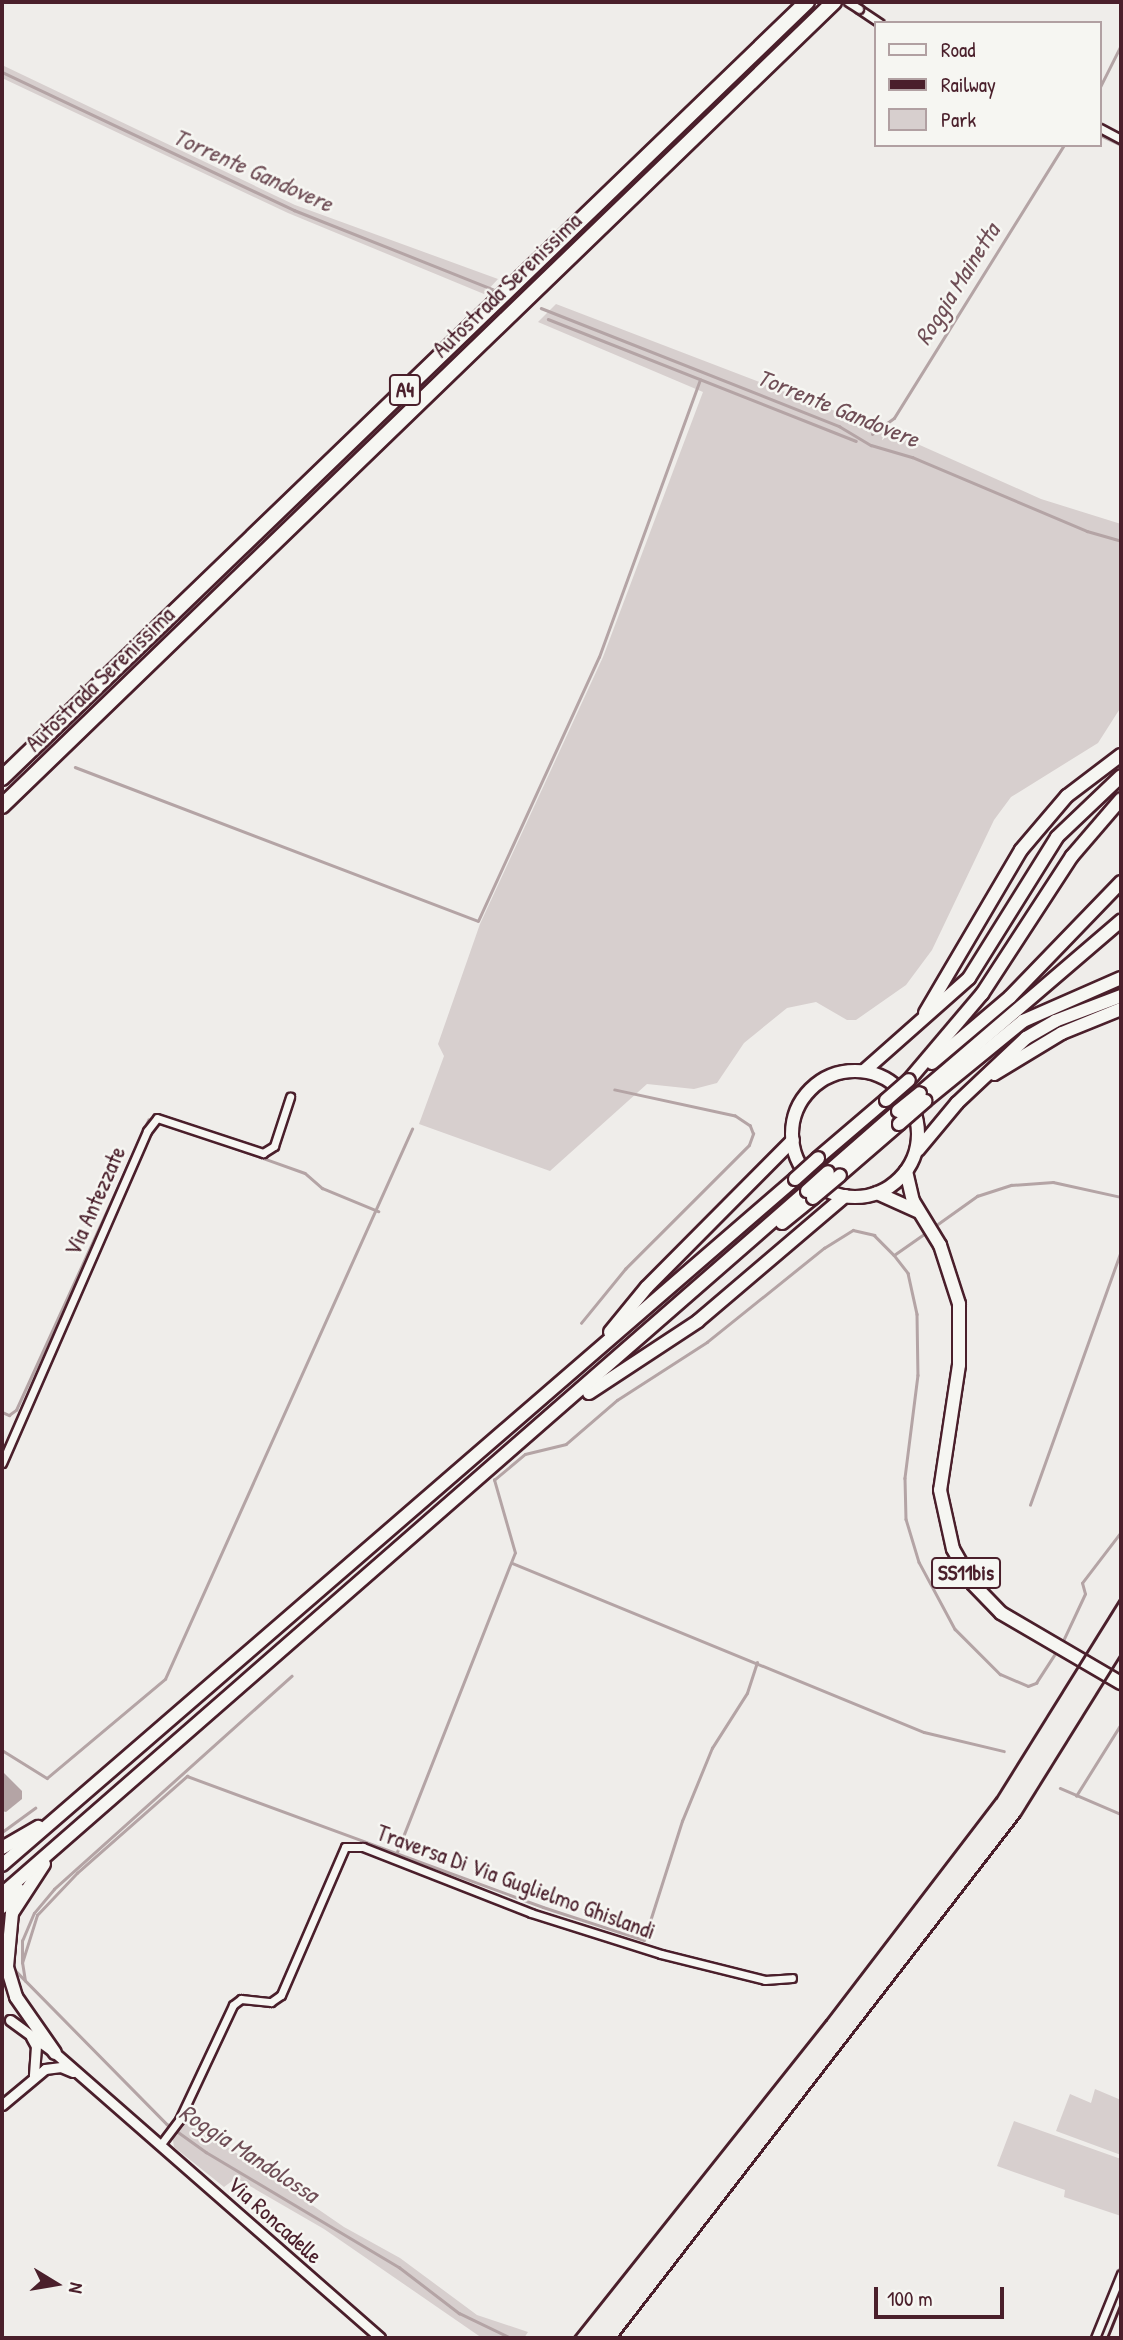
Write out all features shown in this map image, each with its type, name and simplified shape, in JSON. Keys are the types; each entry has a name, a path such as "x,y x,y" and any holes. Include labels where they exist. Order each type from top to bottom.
{"highway":[{"name":"Autostrada Serenissima","path":"2,778 807,2"},
{"name":"Autostrada Serenissima","path":"2,806 834,2"},
{"path":"780,55 852,4"}],"main road":[{"path":"911,1032 946,981 1021,850 1067,796 1121,755"},
{"path":"864,1071 911,1032 983,960 1057,837 1121,776"},
{"path":"909,1080 982,994 1072,856 1121,799"},
{"path":"2,1865 818,1158 1010,997 1121,882"},
{"path":"2,1894 507,1454 923,1097 1121,921"},
{"path":"923,1097 1023,1021 1121,978"},
{"path":"877,1193 906,1171 915,1153 973,1087 1038,1029 1121,996"},
{"path":"973,1087 1062,1033 1121,1009"},
{"path":"915,1153 918,1122 904,1094 879,1075 864,1071 832,1075 812,1088 798,1108 793,1140 806,1172 823,1188 845,1196 877,1193 917,1211"},
{"path":"584,1363 647,1287 793,1140"},
{"name":"SS11bis","path":"906,1171 917,1211 948,1264 960,1314 959,1365 940,1469 942,1510 953,1549 973,1584 1002,1613 1121,1683"},
{"path":"507,1454 630,1363 698,1321 845,1196"},
{"path":"2,1848 59,1815"},
{"path":"2,1907 64,1840"},
{"path":"55,2053 16,1997 7,1967 6,1953 9,1925 18,1902 64,1840"}],"street":[{"path":"852,4 877,21"},
{"path":"1102,129 1121,139"},
{"name":"Via Antezzate","path":"2,1463 147,1131 157,1118 165,1118 263,1153 274,1146 290,1097"},
{"name":"Traversa Di Via Guglielmo Ghislandi","path":"161,2144 179,2120 233,2005 242,1999 271,2002 281,1995 345,1847 363,1847 531,1913 661,1954 765,1980 792,1978"},
{"path":"6,2017 36,2046 34,2076"},
{"name":"Via Roncadelle","path":"6,2017 55,2053 380,2338"},
{"path":"2,2105 34,2076 52,2067 81,2076"},
{"path":"1095,2338 1121,2274"}],"green space":[{"path":"2,65 295,205 498,279 484,294 288,213 2,78"},
{"path":"556,304 895,434 1041,499 1121,524 1121,707 1098,743 1011,797 994,820 932,950 906,985 856,1020 847,1020 816,1002 787,1008 744,1043 717,1083 694,1089 647,1084 550,1171 419,1124 444,1056 438,1044 480,924 603,657 703,392 538,322"},
{"path":"1095,2089 1121,2100 1121,2155 1056,2131 1070,2094 1091,2103"},
{"path":"184,2117 344,2227 400,2258 477,2315 528,2332 524,2338 482,2338 324,2229 236,2178 224,2187 174,2147 172,2134"},
{"path":"1014,2121 1121,2159 1121,2216 1064,2197 1065,2190 997,2166"}],"shaded area":[{"path":"2,1771 22,1791 22,1799 6,1812 2,1811"}],"waterway":[{"path":"1102,83 1121,45"},
{"name":"Torrente Gandovere","path":"2,72 294,210 495,290"},
{"path":"1102,136 1121,145"},
{"name":"Roggia Mainetta","path":"872,434 894,418 1063,147"},
{"name":"Torrente Gandovere","path":"541,308 839,426 871,445 912,457 1087,531 1121,541"},
{"name":"Roggia Mainetta","path":"548,319 856,441"},
{"path":"75,767 478,921 599,657 700,380"},
{"path":"581,1323 625,1269 749,1145 753,1134 750,1126 735,1116 615,1090"},
{"path":"2,1412 9,1415 16,1410 148,1120"},
{"path":"2,1750 47,1778 165,1679 412,1129"},
{"path":"232,1147 305,1173 322,1188 378,1211"},
{"path":"935,1226 977,1196 1011,1185 1053,1182 1121,1197"},
{"path":"397,1852 515,1553 494,1480 525,1454 566,1444 617,1400 707,1342 824,1248 853,1230 874,1235 894,1255 927,1232"},
{"path":"1030,1505 1121,1251"},
{"path":"894,1255 908,1273 917,1314 918,1375 905,1478 906,1519 919,1562 955,1629 1000,1674 1028,1686 1036,1683 1056,1652"},
{"path":"1062,1643 1085,1594 1082,1583 1121,1532"},
{"path":"512,1563 924,1732 1004,1751"},
{"path":"25,1981 22,1963 37,1915 77,1873 187,1776 543,1907 644,1940 682,1821 712,1748 747,1693 757,1663"},
{"path":"22,1962 22,1941 34,1913 54,1889 291,1676"},
{"path":"1076,1796 1121,1724"},
{"path":"1060,1788 1121,1814"},
{"path":"2,1832 35,1808"},
{"name":"Roggia Mandolossa","path":"12,1967 167,2124 206,2152 399,2267 459,2313 511,2338"}],"railway":[{"path":"573,2338 826,2020 996,1798 1121,1597"},
{"path":"617,2338 1020,1816 1121,1654"},
{"path":"1107,2338 1121,2304"}]}
